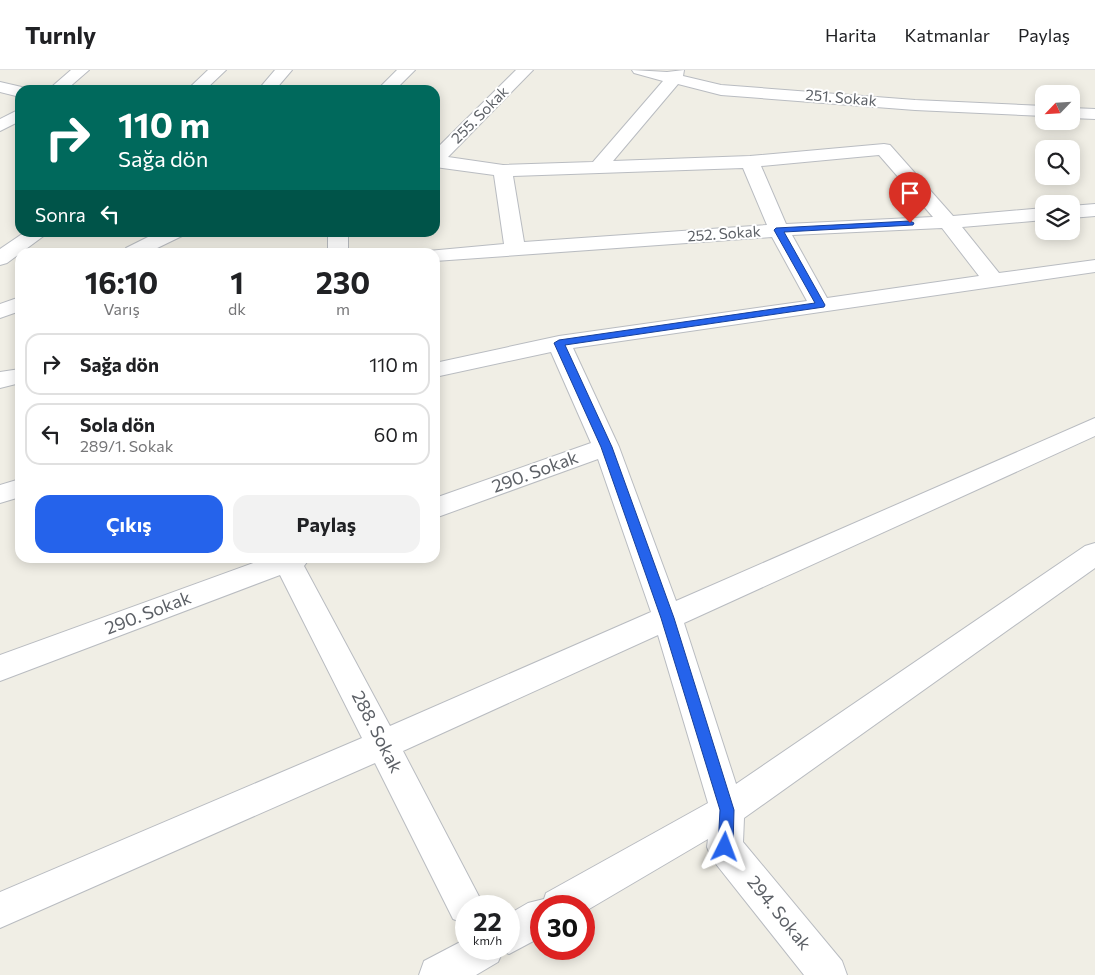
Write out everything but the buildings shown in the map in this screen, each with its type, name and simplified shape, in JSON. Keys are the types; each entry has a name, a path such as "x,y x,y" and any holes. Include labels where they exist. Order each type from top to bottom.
{"street":[{"path":"62,85 81,70"},
{"path":"201,85 218,70"},
{"path":"270,85 284,70"},
{"path":"390,85 407,70"},
{"name":"255. Sokak","path":"440,155 525,70"},
{"name":"251. Sokak","path":"640,70 675,74 721,90 826,96 915,105 1035,111"},
{"path":"598,168 675,74"},
{"path":"0,87 15,91"},
{"path":"1080,113 1095,114"},
{"path":"0,126 15,117"},
{"path":"440,161 503,171 750,162 884,149 948,222 994,281"},
{"path":"750,162 779,230 820,305"},
{"path":"503,171 515,249"},
{"path":"1080,211 1095,210"},
{"name":"252. Sokak","path":"440,256 779,230 948,222 1035,215"},
{"path":"16,248 33,237"},
{"path":"141,248 164,237"},
{"path":"0,259 15,249"},
{"path":"440,369 559,343 1095,266"},
{"path":"0,311 15,306"},
{"name":"294. Sokak","path":"559,343 606,447 668,618 727,810 725,847 828,975"},
{"path":"0,380 15,377"},
{"path":"0,910 384,744 1095,426"},
{"name":"290. Sokak","path":"440,506 606,447"},
{"path":"0,494 15,490"},
{"path":"578,895 727,810 1095,553"},
{"name":"290. Sokak","path":"0,668 279,563"},
{"name":"288. Sokak","path":"292,563 460,895"},
{"path":"438,975 465,960"}],"route":[{"path":"725,847 727,810 668,618 606,447 559,343 820,305 779,230 910,223"}]}
